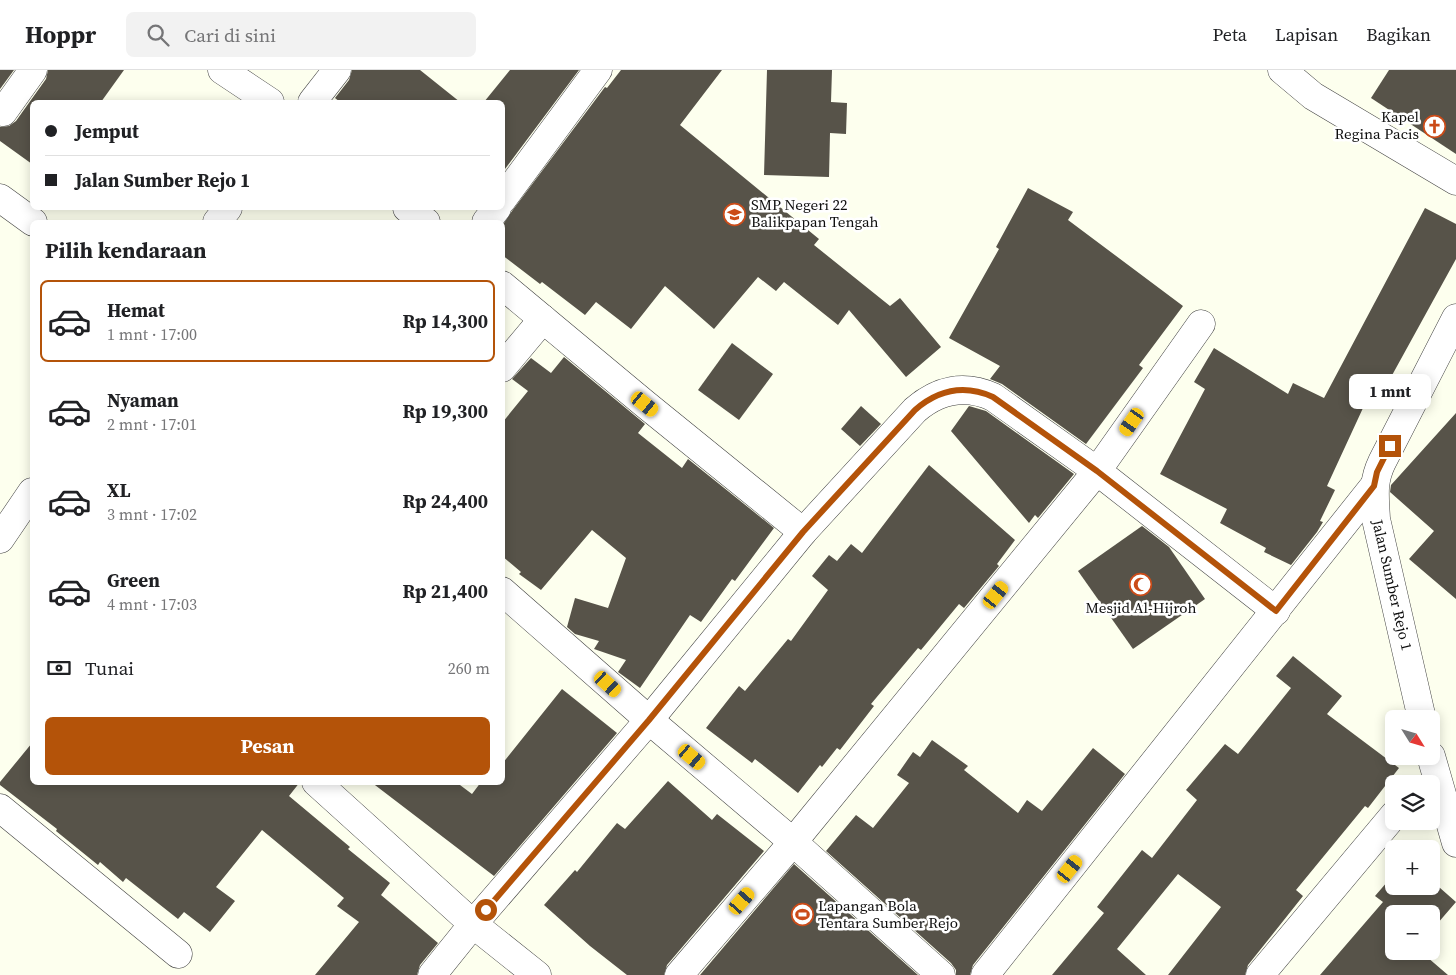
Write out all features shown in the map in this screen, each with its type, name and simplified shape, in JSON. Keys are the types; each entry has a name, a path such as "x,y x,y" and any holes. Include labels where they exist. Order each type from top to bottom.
{"street":[{"path":"3,112 33,70"},
{"path":"222,70 267,100"},
{"path":"314,100 337,70"},
{"path":"505,196 598,70"},
{"path":"1282,70 1313,96 1456,181"},
{"path":"0,198 30,220"},
{"path":"219,220 226,210"},
{"path":"488,220 495,210"},
{"path":"505,287 803,532"},
{"name":"Jalan Sumber Rejo 1","path":"1420,710 1376,519 1374,486 1377,472 1456,318"},
{"path":"505,364 543,319"},
{"path":"679,975 793,842 1097,471 1201,324"},
{"path":"432,975 473,924 649,720 803,532 915,410 931,398 953,391 965,390 979,391 993,397 1097,471 1276,611"},
{"path":"985,975 1374,486"},
{"path":"16,530 30,497"},
{"path":"506,600 793,842 941,975"},
{"path":"1428,769 1456,843"},
{"path":"319,785 473,924 537,975"},
{"path":"0,808 178,954"},
{"path":"1260,975 1385,826"}],"building":[{"path":"0,70 14,70 0,89"},
{"path":"48,70 124,70 102,100 31,100 46,79"},
{"path":"352,70 420,70 458,100 338,100 335,98 349,80"},
{"path":"510,70 579,70 505,169 505,100 486,100"},
{"path":"621,70 722,70 680,125 819,239 814,245 890,306 900,298 941,347 906,377 849,310 838,325 784,282 776,291 758,277 714,329 665,286 631,329 596,302 585,315 542,282 540,284 505,257 505,222 605,87 607,88"},
{"name":"SMP Negeri 22 Balikpapan Tengah","path":"767,70 832,70 831,102 847,103 846,134 830,133 829,177 764,175"},
{"name":"Kapel Regina Pacis","path":"1389,70 1456,70 1456,154 1371,98"},
{"path":"30,101 30,163 0,141 0,127 9,126 16,121"},
{"path":"1028,188 1073,212 1068,220 1183,306 1139,365 1143,368 1086,444 1002,384 990,379 1000,366 949,338 999,249 996,247"},
{"path":"1425,208 1456,224 1456,259 1385,388 1375,382 1327,486 1335,490 1320,521 1323,522 1291,565 1264,552 1266,548 1220,523 1227,509 1160,474 1205,389 1194,382 1214,348 1288,394 1293,383 1324,398"},
{"path":"732,343 773,374 739,420 698,390"},
{"path":"564,357 645,424 638,433 682,468 688,459 774,528 735,581 732,579 701,622 690,615 640,688 618,672 626,660 594,649 599,641 575,634 567,627 575,598 608,608 626,558 592,530 541,590 519,574 521,572 505,559 505,419 528,391 512,379 531,358 551,373"},
{"path":"861,406 881,424 860,446 841,429"},
{"path":"969,406 986,411 1074,474 1038,518 1035,515 1029,523 951,431"},
{"path":"1456,413 1456,599 1409,559 1434,531 1390,492 1391,485"},
{"path":"929,465 1015,540 997,564 999,566 964,608 959,604 921,650 918,648 871,704 874,706 840,750 837,748 822,767 820,765 798,793 755,759 752,763 706,728 739,686 745,691 788,639 791,641 828,590 812,576 829,555 837,561 851,544 862,553"},
{"name":"Mesjid Al-Hijroh","path":"1142,526 1169,547 1205,599 1133,649 1078,571"},
{"path":"1293,656 1342,696 1327,714 1385,758 1385,765 1395,765 1399,768 1394,775 1385,775 1385,786 1368,808 1365,806 1296,890 1303,896 1248,965 1245,975 1168,975 1221,907 1178,874 1117,949 1146,975 1052,975 1104,913 1097,907 1142,850 1152,858 1197,800 1186,790 1225,744 1238,754 1291,688 1276,676"},
{"path":"562,689 617,733 494,876 375,785 460,785 472,794 479,785 505,785 505,760"},
{"path":"932,740 968,766 964,770 1018,813 1027,800 1042,811 1093,748 1125,774 973,965 970,975 956,975 956,970 951,963 826,851 856,815 873,828 909,783 897,775 913,752 920,757"},
{"path":"30,745 30,785 298,785 289,796 350,847 348,849 390,883 381,895 438,943 420,965 417,975 315,975 359,922 337,906 344,898 262,830 216,887 235,901 210,932 184,912 178,919 126,878 123,882 100,862 98,865 56,831 57,829 0,785 0,782"},
{"path":"668,781 712,820 717,814 764,851 667,965 664,975 627,975 590,946 544,905 575,870 577,872 617,823 625,829"},
{"name":"Lapangan Bola Tentara Sumber Rejo","path":"794,864 918,975 700,975"},
{"path":"1385,884 1385,895 1440,895 1440,888 1456,902 1440,921 1440,905 1385,905 1385,960 1430,960 1448,975 1320,975 1383,902 1375,896"}],"place":[{"name":"Kapel Regina Pacis","path":"1435,126"},
{"name":"SMP Negeri 22 Balikpapan Tengah","path":"735,214"},
{"name":"Mesjid Al-Hijroh","path":"1141,585"},
{"name":"Lapangan Bola Tentara Sumber Rejo","path":"802,915"}],"route":[{"path":"486,910 649,720 803,532 915,410 925,402 953,391 965,390 979,391 993,397 1097,471 1276,611 1374,486 1377,472 1390,446"}]}
